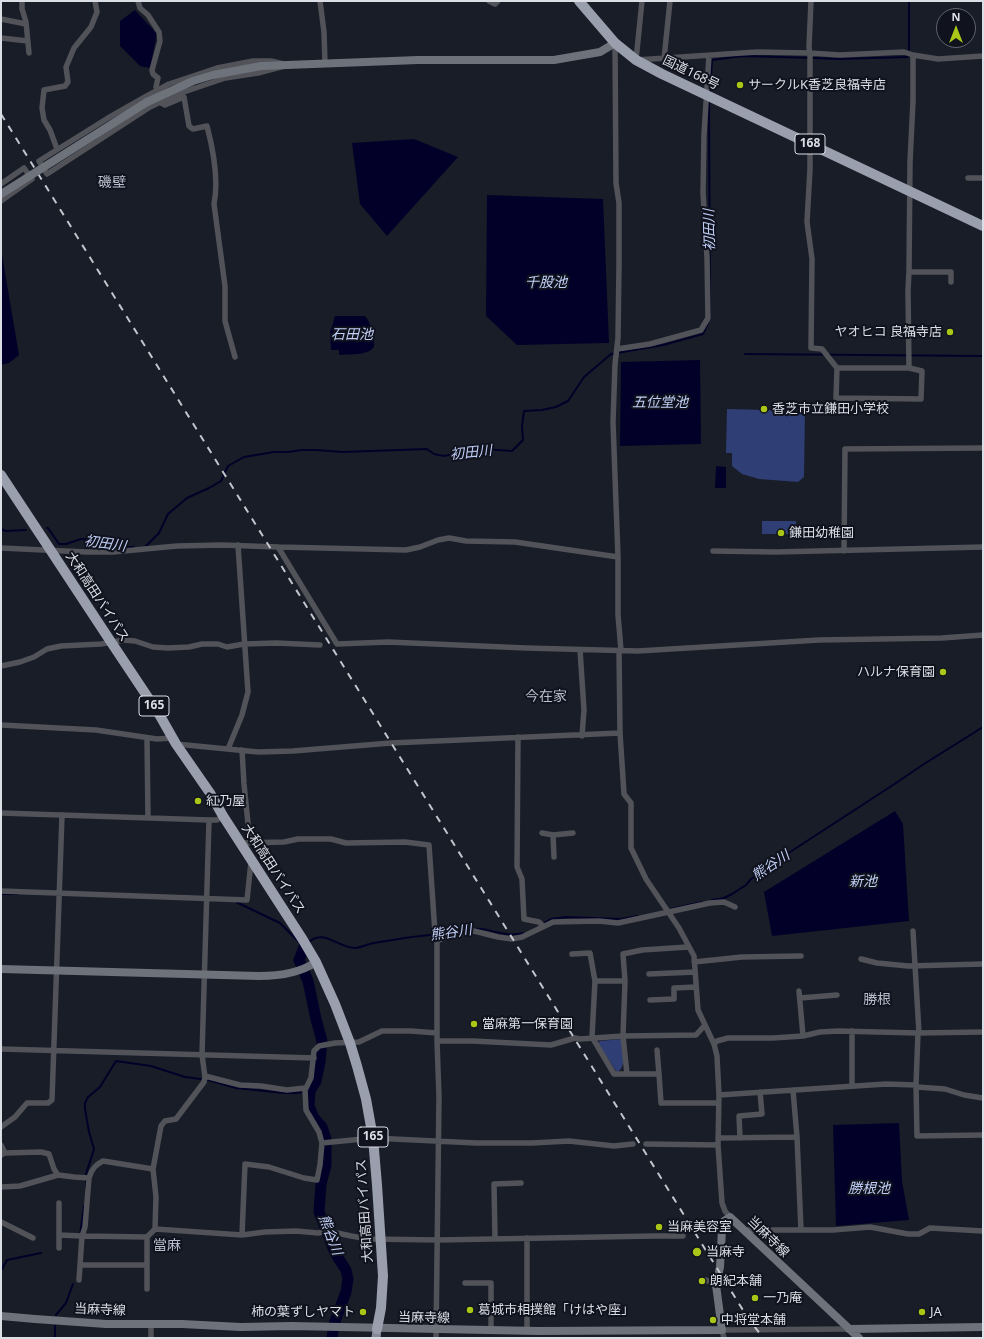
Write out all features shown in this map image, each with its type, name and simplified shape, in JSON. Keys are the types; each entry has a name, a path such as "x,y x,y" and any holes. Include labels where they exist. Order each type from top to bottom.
{"highway":[{"name":"国道168号","path":"579,1 615,44 636,60 983,226"},
{"name":"大和高田バイパス","path":"1,475 159,714 174,741 210,793 223,816 245,843 252,860 303,940 312,962 335,1004 350,1043 366,1098 373,1138 383,1276 381,1308 377,1333"}],"street":[{"path":"22,1 29,53"},
{"path":"57,149 50,130 44,120 42,108 44,90 65,86 68,82 66,67 74,48 91,27 97,12 95,1"},
{"path":"138,1 140,8 148,15 159,32 160,41 152,70 153,74 158,78 156,87 157,90"},
{"path":"320,1 324,32 325,63"},
{"path":"489,1 495,4 498,1"},
{"path":"642,1 636,60 757,52 810,56 904,52 938,60 983,56"},
{"path":"664,59 670,1"},
{"path":"811,1 810,169 807,222 812,259 811,348 822,349 836,368 836,398 921,399 922,371 910,368 836,368"},
{"path":"1,19 26,24"},
{"path":"1,38 28,41"},
{"path":"1,194 148,102 193,81 213,75 246,68 325,63 418,60 554,60 600,52 615,44 616,183 619,203 619,265 618,338 613,422 618,556 620,733 624,794 631,803 631,848 646,879 669,912 694,956 698,1010 714,1044 717,1056 718,1145 722,1203 725,1211 730,1217"},
{"path":"910,368 908,290 913,55"},
{"path":"616,352 701,330 708,318 707,257 703,193 704,134 709,56"},
{"path":"253,61 271,61 288,65 225,78 187,90 159,102 47,174 39,161 108,118 157,90 192,76 253,61"},
{"path":"159,102 165,105 184,97 189,126 192,129 207,126 215,174 216,195 214,204 225,286 225,321 235,357"},
{"path":"1,184 24,168 32,180 1,201"},
{"path":"968,178 983,178"},
{"path":"909,272 951,272 951,282"},
{"path":"844,551 845,449 983,448"},
{"path":"1,548 51,551 113,552 177,546 238,545 278,548 406,550 448,538 474,541 515,542 618,556"},
{"path":"228,749 242,715 248,692 238,545"},
{"path":"713,551 844,551 983,547"},
{"path":"278,548 337,644 388,642 638,651 819,640 983,636"},
{"path":"1,666 34,657 47,648 124,640 135,641 153,647 168,648 189,647 202,644 218,644 227,647 244,644 276,643 320,645"},
{"path":"580,650 584,710 582,736"},
{"path":"1,725 96,730 258,752 293,751 391,743 518,737 582,736 620,733"},
{"path":"518,737 517,867 522,879 524,919 539,922 543,926"},
{"path":"147,738 148,818"},
{"path":"242,750 245,843 284,842 305,839 331,839 346,843 405,842 429,845 435,933 437,941 438,1240 436,1334"},
{"path":"1,813 210,820 217,820 223,816"},
{"path":"1,1127 15,1118 27,1103 48,1103 52,1100 62,815"},
{"path":"155,1230 156,1197 153,1169 161,1126 165,1121 176,1119 205,1078 202,1055 210,820"},
{"path":"542,833 553,835 573,833"},
{"path":"553,835 554,857"},
{"path":"1,891 207,897 247,900 252,860"},
{"path":"437,941 446,937 474,931 512,939 531,934 543,926 553,922 599,921 618,923 710,903 724,902 734,908"},
{"path":"913,931 918,1033 916,1086 917,1136 983,1135"},
{"path":"627,1074 624,1036 625,981 623,954 642,950 688,947"},
{"path":"572,954 590,952 595,981 592,1037 614,1074 659,1074"},
{"path":"694,962 742,957 801,956"},
{"path":"861,959 877,963 915,966 983,964"},
{"path":"1,969 259,976 286,974 312,962"},
{"path":"649,974 695,972"},
{"path":"595,981 625,981"},
{"path":"650,1000 674,999 674,988 696,987"},
{"path":"799,991 803,1036"},
{"path":"800,998 837,995"},
{"path":"437,1041 551,1045 575,1038 696,1035 705,1026"},
{"path":"242,1235 246,1164 269,1167 304,1178 317,1180 325,1143 306,1110 305,1091 311,1078 314,1051 319,1046 335,1043 359,1042 382,1031 437,1033"},
{"path":"852,1031 852,1086"},
{"path":"714,1044 717,1041 728,1038 773,1038 803,1036 820,1032 983,1032"},
{"path":"1,1049 314,1058"},
{"path":"657,1050 661,1103 718,1103"},
{"path":"205,1078 240,1085 305,1091"},
{"path":"718,1095 886,1084 945,1089 964,1095 983,1098"},
{"path":"793,1090 797,1137 801,1230"},
{"path":"740,1138 739,1116 762,1114 760,1092"},
{"path":"718,1138 797,1137"},
{"path":"325,1143 373,1138 509,1143 569,1141 614,1146 633,1144"},
{"path":"646,1144 718,1145"},
{"path":"1,1145 3,1154 41,1152 49,1154 54,1169 58,1174"},
{"path":"78,1280 80,1264 80,1236 86,1227 87,1178 91,1171 96,1164 103,1161 153,1169"},
{"path":"1,1187 20,1186 58,1174 87,1178"},
{"path":"495,1239 494,1184 521,1183"},
{"path":"59,1203 59,1248"},
{"name":"当麻寺線","path":"1,1316 85,1322 241,1327 333,1327 377,1333 436,1334 526,1331 723,1334 716,1285 720,1267 722,1230 724,1221 730,1217 858,1338"},
{"path":"1,1222 32,1238"},
{"path":"744,1230 833,1230 870,1227 908,1234 919,1234 930,1228 983,1231"},
{"path":"59,1235 147,1237 155,1230 242,1235 265,1232 296,1231 318,1233 326,1231 351,1236 380,1239 438,1240 683,1236"},
{"path":"147,1237 147,1289"},
{"path":"526,1331 527,1238"},
{"path":"80,1264 147,1265"},
{"path":"706,1280 716,1285"},
{"path":"465,1284 491,1283 490,1331"},
{"path":"151,1324 151,1338"},
{"path":"723,1334 849,1329 983,1327"}],"shaded area":[{"path":"727,409 805,411 804,477 798,482 759,479 742,474 732,466 732,453 726,453"},
{"path":"762,521 796,521 796,534 762,534"},
{"path":"622,1039 624,1052 623,1065 618,1072 598,1043 600,1041"}],"water":[{"path":"135,10 157,34 150,68 140,66 120,46 120,21"},
{"path":"414,139 458,157 387,236 360,204 352,143"},
{"name":"千股池","path":"487,195 603,199 609,343 517,345 486,316"},
{"path":"1,249 19,355 9,363 1,365"},
{"name":"石田池","path":"335,316 365,316 369,322 374,340 374,346 372,349 364,353 339,355 339,350 331,350 330,331"},
{"name":"五位堂池","path":"700,360 701,444 620,446 621,362"},
{"path":"716,466 726,467 726,488 715,488"},
{"name":"新池","path":"895,811 903,824 909,921 772,936 764,892"},
{"name":"勝根池","path":"899,1123 902,1181 909,1220 836,1226 833,1125"}],"waterway":[{"name":"初田川","path":"909,1 909,50"},
{"name":"初田川","path":"710,92 712,60 742,56 838,59 908,57"},
{"name":"初田川","path":"709,102 710,319"},
{"name":"初田川","path":"145,547 159,533 168,514 187,498 221,481 228,466 244,457 274,452 302,450 343,452 427,449 434,454 444,456 484,449 512,451 523,440 522,426 524,411 542,410 556,407 568,401 584,377 611,354 663,345 703,334 708,323"},
{"path":"745,354 983,356"},
{"name":"初田川","path":"47,528 59,544 66,544 81,539 98,539 113,547 134,547"},
{"name":"初田川","path":"1,529 6,531 26,530"},
{"name":"熊谷川","path":"712,900 724,898 732,894 784,856 983,727"},
{"path":"1,894 18,894"},
{"path":"236,902 280,923 299,942"},
{"name":"熊谷川","path":"671,909 702,902"},
{"name":"熊谷川","path":"542,924 551,919 566,917 621,919 638,916"},
{"name":"熊谷川","path":"464,931 478,929 508,934 524,933"},
{"name":"熊谷川","path":"308,943 319,937 356,948 372,943 402,938 448,934"},
{"name":"熊谷川","path":"304,947 299,960 308,981 322,1041 320,1062 316,1081 310,1091 309,1106 314,1118 322,1127 326,1139 326,1165 321,1184 319,1212 335,1253 346,1270 348,1279 346,1292 334,1324 332,1338"},
{"path":"86,1188 86,1174 94,1149 89,1132 85,1103 88,1097 100,1087 116,1061 151,1066 185,1077 208,1080 236,1088 284,1093 310,1091"},
{"path":"80,1236 84,1206"},
{"path":"1,1269 7,1260 41,1253"},
{"path":"56,1315 66,1303 73,1284"},
{"path":"55,1326 55,1338"}],"railway":[{"path":"1,114 746,1315 763,1338"}],"place":[{"name":"サークルK香芝良福寺店","path":"740,85"},
{"name":"ヤオヒコ 良福寺店","path":"950,332"},
{"name":"香芝市立鎌田小学校","path":"764,409"},
{"name":"鎌田幼稚園","path":"781,533"},
{"name":"ハルナ保育園","path":"943,672"},
{"name":"紅乃屋","path":"198,801"},
{"name":"當麻第一保育園","path":"474,1024"},
{"name":"当麻美容室","path":"659,1227"},
{"name":"当麻寺","path":"697,1252"},
{"name":"朗紀本舗","path":"702,1281"},
{"name":"一乃庵","path":"755,1298"},
{"name":"葛城市相撲館「けはや座」","path":"470,1310"},
{"name":"柿の葉ずしヤマト","path":"363,1312"},
{"name":"JA","path":"922,1312"},
{"name":"中将堂本舗","path":"713,1320"}],"district":[{"name":"磯壁","path":"112,183"},
{"name":"今在家","path":"546,697"},
{"name":"勝根","path":"877,1000"},
{"name":"當麻","path":"167,1246"}]}
